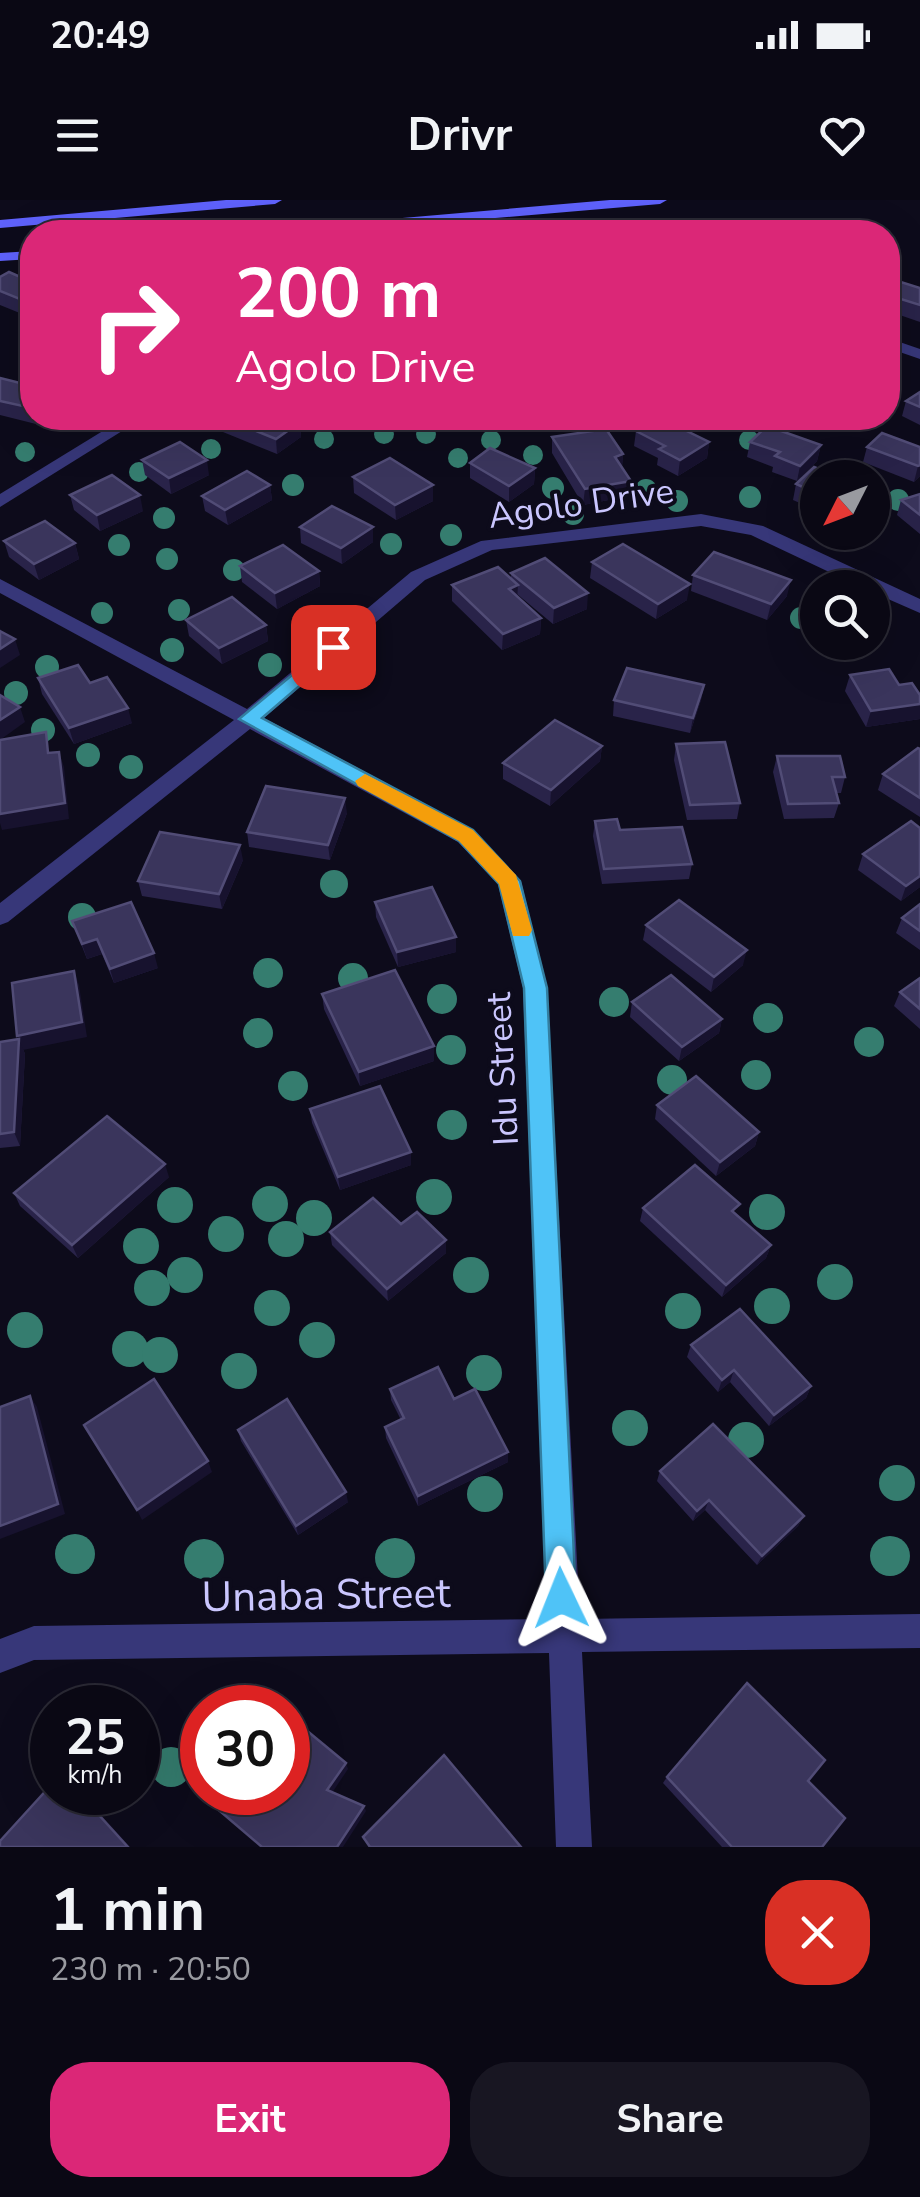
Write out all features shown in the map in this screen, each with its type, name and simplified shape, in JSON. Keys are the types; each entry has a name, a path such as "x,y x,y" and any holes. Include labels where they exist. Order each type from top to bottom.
{"street":[{"path":"46,220 275,200"},
{"path":"426,220 660,200"},
{"path":"0,502 117,430"},
{"name":"Agolo Drive","path":"0,916 249,719 418,576 488,544 701,520 756,530 920,606"},
{"name":"Idu Street","path":"0,585 466,836 509,881 536,988 574,1847"},
{"name":"Unaba Street","path":"0,1656 34,1643 920,1631"}],"building":[{"path":"9,272 20,277 20,299 0,291 0,277"},
{"path":"900,282 920,288 920,305 900,299"},
{"path":"0,378 20,383 20,405 0,401"},
{"path":"920,392 920,407 906,401"},
{"path":"254,430 289,430 276,439"},
{"path":"607,430 623,454 615,457 631,481 585,489 552,437"},
{"path":"684,430 709,442 680,460 659,449 665,446 636,431"},
{"path":"763,430 778,430 821,445 806,460 800,460 800,466 775,456 780,452 750,442"},
{"path":"882,433 920,447 920,465 867,447"},
{"path":"180,442 207,460 169,478 142,460"},
{"path":"490,448 535,468 509,486 470,463"},
{"path":"390,458 433,485 395,505 353,477"},
{"path":"247,471 270,485 225,510 202,496"},
{"path":"112,475 140,495 97,515 70,495"},
{"path":"920,494 920,515 901,500"},
{"path":"332,506 373,527 341,548 300,527"},
{"path":"45,521 75,543 34,564 4,541"},
{"path":"623,544 690,584 658,604 592,562"},
{"path":"283,545 319,571 275,593 240,566"},
{"path":"714,552 791,580 771,604 693,575"},
{"path":"545,558 588,593 554,608 511,573"},
{"path":"498,567 518,585 509,589 541,618 503,634 452,585"},
{"path":"232,597 266,625 219,648 186,620"},
{"path":"0,631 15,639 0,649"},
{"path":"78,665 90,683 107,677 128,708 69,728 38,678"},
{"path":"627,668 704,685 693,718 614,700"},
{"path":"889,669 899,685 912,683 920,695 920,704 871,711 850,675"},
{"path":"0,695 20,707 0,720"},
{"path":"555,720 602,746 551,790 503,763"},
{"path":"46,732 48,753 59,752 65,803 0,814 0,740"},
{"path":"725,742 740,803 690,805 676,744"},
{"path":"920,749 920,798 883,774"},
{"path":"777,756 840,756 845,777 832,777 839,803 788,804"},
{"path":"266,786 345,798 328,845 247,832"},
{"path":"617,819 620,830 682,827 692,864 604,869 595,821"},
{"path":"911,821 920,828 920,876 906,886 863,854"},
{"path":"160,832 240,845 219,894 138,881"},
{"path":"432,887 456,937 397,952 375,902"},
{"path":"679,900 747,950 714,977 646,925"},
{"path":"131,902 154,953 110,969 97,939 82,944 72,921"},
{"path":"920,904 920,931 902,918"},
{"path":"395,970 434,1046 359,1072 322,994"},
{"path":"74,971 82,1022 17,1036 12,983"},
{"path":"671,975 722,1019 682,1047 632,1002"},
{"path":"920,978 920,1009 900,992"},
{"path":"19,1039 14,1132 0,1134 0,1042"},
{"path":"696,1076 759,1132 720,1162 657,1105"},
{"path":"380,1086 411,1152 338,1177 310,1109"},
{"path":"107,1116 165,1164 72,1245 14,1193"},
{"path":"695,1165 740,1204 732,1211 771,1245 726,1285 643,1208"},
{"path":"373,1198 401,1224 417,1212 446,1240 387,1289 330,1232"},
{"path":"740,1309 811,1386 774,1415 734,1370 722,1380 691,1345"},
{"path":"438,1367 454,1399 475,1389 508,1452 418,1496 385,1427 404,1418 390,1389"},
{"path":"154,1379 208,1461 137,1510 84,1425"},
{"path":"30,1396 58,1504 0,1526 0,1407"},
{"path":"287,1399 346,1492 296,1526 238,1430"},
{"path":"713,1424 804,1516 762,1556 709,1500 697,1511 660,1471"},
{"path":"747,1683 825,1760 808,1781 845,1818 822,1847 732,1847 667,1777"},
{"path":"310,1733 346,1763 327,1790 364,1806 337,1847 262,1847 225,1815 310,1815"},
{"path":"444,1755 521,1847 370,1847 363,1837"},
{"path":"30,1808 30,1815 99,1815 128,1847 0,1847 0,1841"}],"slow traffic":[{"path":"365,781 466,836 509,881 521,930"}],"route":[{"path":"333,647 249,719 466,836 509,881 536,988 561,1598"}]}
